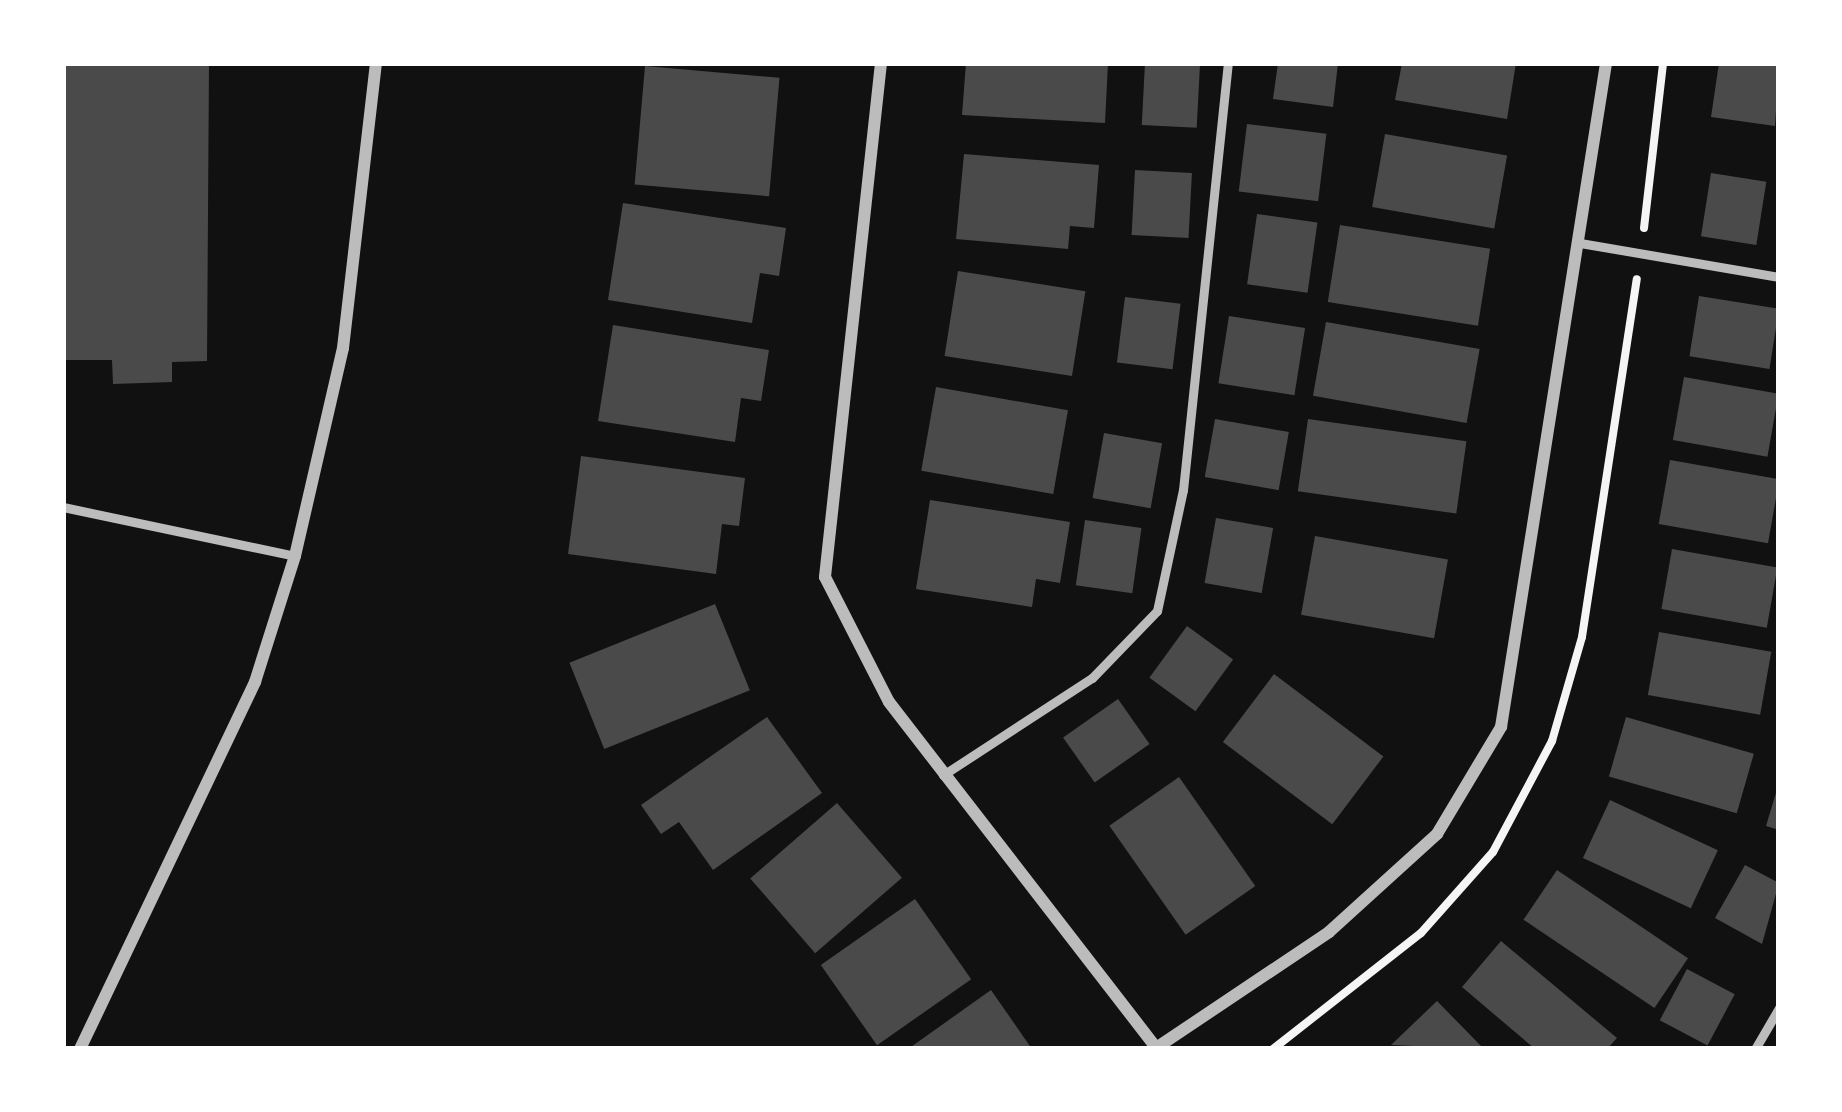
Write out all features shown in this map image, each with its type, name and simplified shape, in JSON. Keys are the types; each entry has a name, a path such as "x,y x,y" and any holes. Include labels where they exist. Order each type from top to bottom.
{"street":[{"path":"80,1049 255,682 295,556 343,348 376,63"},
{"path":"881,63 824,577 845,635 943,775 1156,1048 1329,932 1437,834 1501,727 1606,63"}],"lane":[{"path":"943,775 1092,678 1156,611 1186,467 1228,63"},
{"path":"1580,243 1779,277"},
{"path":"63,507 295,556"},
{"path":"1759,1048 1779,1008"}],"building":[{"path":"63,63 209,63 207,361 172,362 172,382 113,384 112,360 63,360"},
{"path":"966,63 1108,63 1105,123 962,115"},
{"path":"1145,63 1200,66 1197,128 1142,125"},
{"path":"1278,63 1338,63 1333,107 1273,99"},
{"path":"1402,63 1516,63 1507,119 1395,100"},
{"path":"1719,63 1779,63 1775,126 1711,117"},
{"path":"645,66 779,78 769,196 635,185"},
{"path":"1247,124 1326,134 1318,201 1239,191"},
{"path":"1385,134 1507,156 1494,228 1372,207"},
{"path":"964,154 1099,165 1094,228 1070,226 1068,249 956,239"},
{"path":"1135,170 1192,173 1189,238 1132,235"},
{"path":"1711,173 1766,182 1756,245 1701,236"},
{"path":"623,203 786,228 779,276 760,273 752,323 608,300"},
{"path":"1257,214 1317,222 1308,293 1247,284"},
{"path":"1340,225 1490,249 1478,326 1328,302"},
{"path":"958,271 1085,291 1072,376 945,356"},
{"path":"1699,296 1779,309 1769,369 1689,356"},
{"path":"1125,297 1181,304 1173,369 1117,363"},
{"path":"1229,316 1305,328 1294,395 1218,383"},
{"path":"1326,322 1480,349 1467,423 1313,396"},
{"path":"613,325 769,350 761,401 741,398 735,442 598,421"},
{"path":"1684,377 1779,394 1767,457 1673,440"},
{"path":"936,387 1068,410 1053,494 921,471"},
{"path":"1215,419 1289,432 1279,490 1205,477"},
{"path":"1308,419 1466,441 1456,514 1298,491"},
{"path":"1104,433 1162,443 1151,508 1093,498"},
{"path":"581,456 745,478 739,526 722,524 716,574 568,554"},
{"path":"1670,460 1779,479 1768,543 1659,524"},
{"path":"930,500 1070,522 1060,583 1036,579 1032,607 916,589"},
{"path":"1216,518 1273,528 1262,593 1205,583"},
{"path":"1085,520 1141,528 1132,593 1076,585"},
{"path":"1315,536 1448,559 1434,638 1301,615"},
{"path":"1672,549 1777,568 1767,628 1661,609"},
{"path":"715,604 750,690 604,749 569,663"},
{"path":"1187,626 1233,660 1195,711 1149,678"},
{"path":"1659,632 1771,652 1760,715 1648,695"},
{"path":"1274,674 1383,756 1332,824 1223,742"},
{"path":"1118,699 1150,744 1095,782 1063,737"},
{"path":"767,717 822,793 713,870 679,822 661,834 641,805"},
{"path":"1626,717 1754,754 1737,813 1609,777"},
{"path":"1179,777 1255,886 1186,935 1109,826"},
{"path":"1779,786 1779,830 1766,826"},
{"path":"1610,800 1718,850 1691,908 1583,858"},
{"path":"837,803 902,878 815,953 750,878"},
{"path":"1745,865 1779,883 1762,944 1715,918"},
{"path":"1557,870 1688,958 1654,1008 1523,920"},
{"path":"915,899 971,979 877,1045 821,965"},
{"path":"1501,941 1617,1038 1607,1049 1535,1049 1462,987"},
{"path":"1687,969 1735,994 1707,1046 1660,1020"},
{"path":"991,990 1032,1049 908,1049"},
{"path":"1437,1001 1484,1049 1391,1045"}]}
